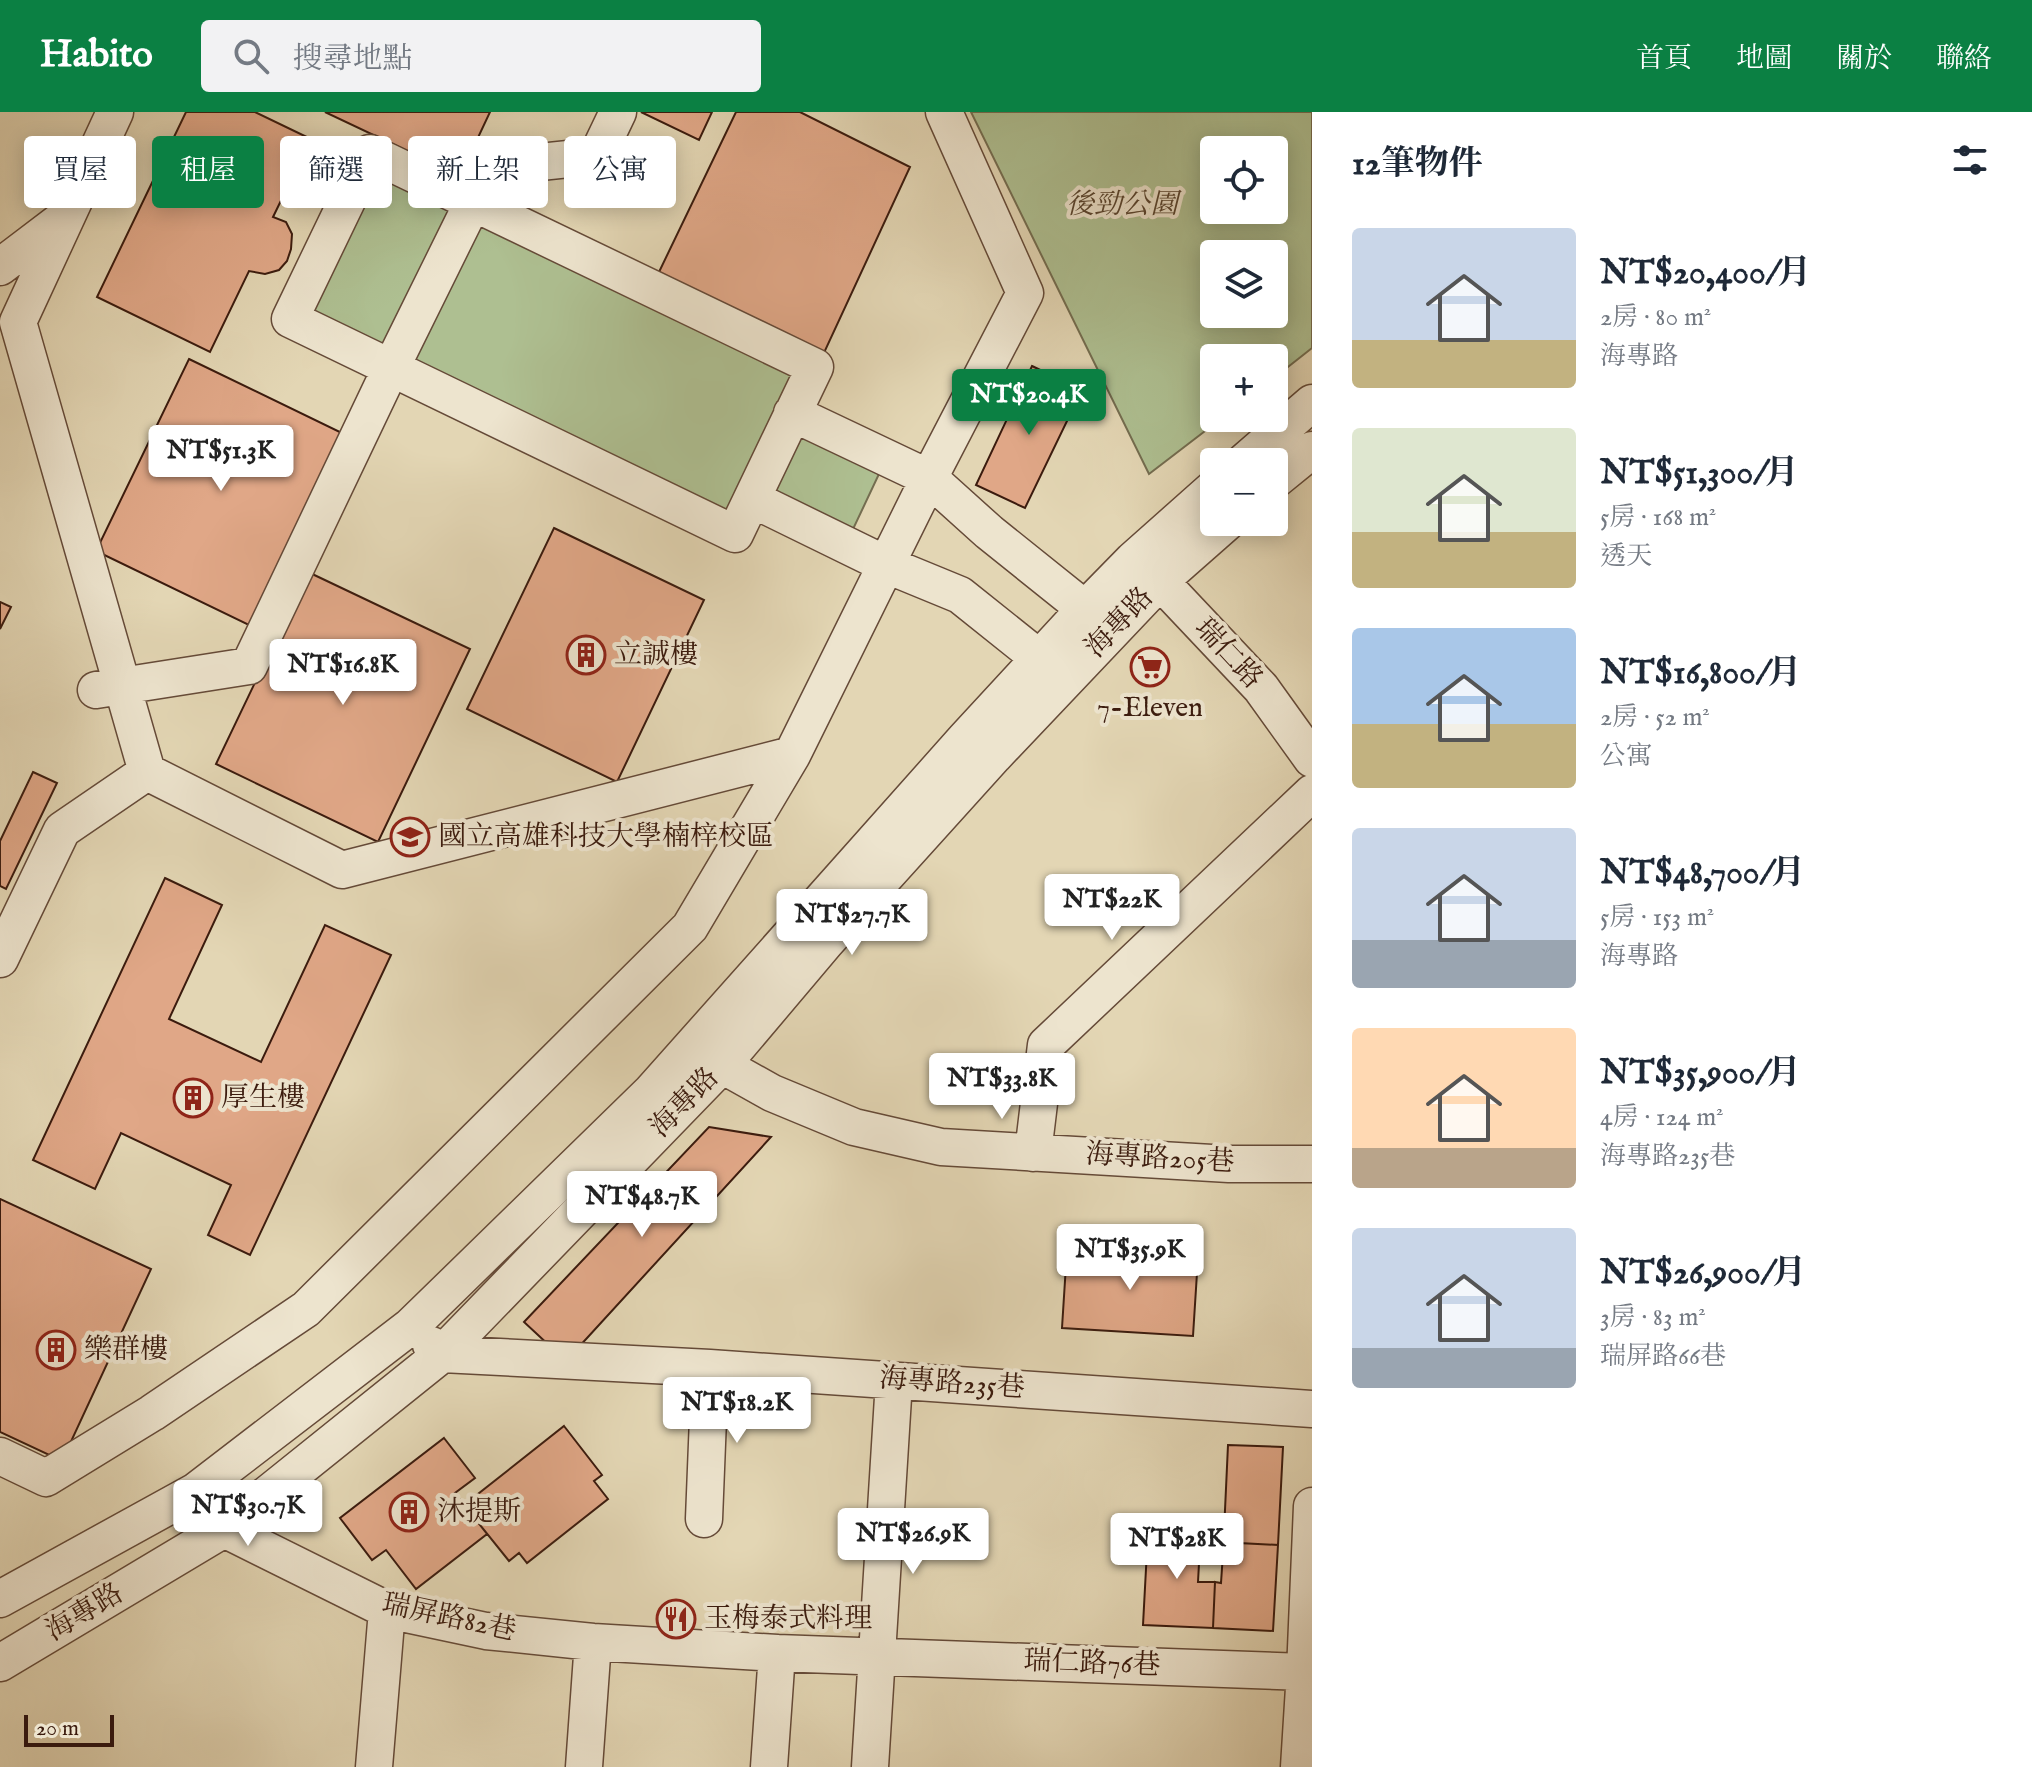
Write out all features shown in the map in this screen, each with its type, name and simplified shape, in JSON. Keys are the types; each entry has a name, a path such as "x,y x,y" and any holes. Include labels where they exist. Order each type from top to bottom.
{"street":[{"path":"115,112 68,216 9,317 109,687 147,772 342,870 792,755"},
{"path":"548,161 597,156 618,112"},
{"path":"0,1456 46,1478 152,1413 306,1309 690,927 792,755 929,478 1025,293 944,112"},
{"path":"408,171 370,153 290,319 735,534 815,367 485,208"},
{"path":"109,687 249,666 470,208"},
{"path":"0,267 68,216"},
{"path":"1260,448 1312,403"},
{"path":"792,413 929,478 989,532 1085,609"},
{"path":"1288,470 1312,450"},
{"path":"752,499 887,565 960,595 1040,659"},
{"name":"海專路","path":"0,1599 196,1491 411,1326 651,1092 708,1055 826,942 994,756 1200,505"},
{"name":"海專路","path":"0,1663 224,1529 442,1354 708,1055 955,750 1085,609 1204,536"},
{"name":"瑞仁路","path":"1147,570 1261,688 1312,759"},
{"path":"0,959 62,830 147,772"},
{"path":"1033,1153 1046,1045 1312,793"},
{"name":"海專路205巷","path":"708,1055 772,1093 854,1127 941,1147 1229,1164 1312,1164"},
{"path":"411,1326 442,1354"},
{"name":"海專路235巷","path":"442,1354 710,1368 1312,1409"},
{"path":"704,1519 710,1368"},
{"path":"870,1767 894,1381"},
{"name":"瑞屏路82巷","path":"196,1491 224,1529 387,1610 486,1631 593,1642 878,1657"},
{"path":"1299,1767 1307,1708 1305,1672 1312,1506"},
{"path":"374,1767 387,1610"},
{"path":"584,1767 593,1642"},
{"path":"769,1767 777,1653"},
{"name":"瑞仁路76巷","path":"878,1657 1305,1672"}],"green space":[{"name":"後勁公園","path":"971,112 1312,112 1312,348 1288,367 1288,344 1200,344 1200,432 1204,432 1149,474"},
{"path":"392,164 408,171 408,208 484,208 815,367 793,413 887,457 846,544 752,499 735,534 290,319 343,208 392,208"}],"building":[{"path":"186,112 255,112 305,136 280,136 280,203 273,217 286,222 292,234 287,261 279,270 265,274 249,271 210,352 97,297 152,183 152,208 264,208 264,136 174,136"},
{"path":"325,112 490,112 479,136 408,136 408,151 392,144 392,136 376,136"},
{"path":"641,112 712,112 699,140"},
{"path":"736,112 800,112 910,167 823,355 659,272"},
{"path":"189,359 346,435 253,627 96,551"},
{"path":"1032,366 1082,390 1025,508 976,485"},
{"name":"立誠樓","path":"554,528 704,600 617,782 467,709"},
{"path":"308,572 470,649 378,842 216,764"},
{"path":"0,602 11,607 0,629"},
{"path":"33,772 57,783 6,889 0,886 0,841"},
{"name":"厚生樓","path":"165,878 222,905 169,1019 261,1062 325,925 391,955 250,1255 208,1235 231,1185 121,1133 95,1189 33,1160"},
{"path":"709,1127 771,1137 566,1361 524,1322"},
{"name":"樂群樓","path":"0,1199 151,1269 62,1461 0,1432"},
{"path":"1067,1249 1198,1257 1193,1336 1062,1328"},
{"name":"沐提斯","path":"564,1426 602,1475 594,1481 608,1499 527,1563 519,1553 509,1561 464,1505"},
{"name":"沐提斯","path":"444,1438 475,1478 455,1493 487,1534 416,1589 386,1550 372,1560 340,1518"},
{"path":"1228,1445 1283,1447 1278,1545 1239,1543 1240,1532 1224,1532"},
{"path":"1157,1525 1201,1527 1198,1582 1215,1582 1213,1628 1143,1625 1147,1550 1156,1551"},
{"path":"1239,1543 1278,1545 1273,1631 1213,1628 1215,1582 1221,1583 1223,1553 1238,1554"}],"place":[{"name":"立誠樓","path":"586,655"},
{"name":"7-Eleven","path":"1150,667"},
{"name":"國立高雄科技大學楠梓校區","path":"410,837"},
{"name":"厚生樓","path":"193,1098"},
{"name":"樂群樓","path":"56,1350"},
{"name":"沐提斯","path":"409,1512"},
{"name":"玉梅泰式料理","path":"676,1619"}]}
